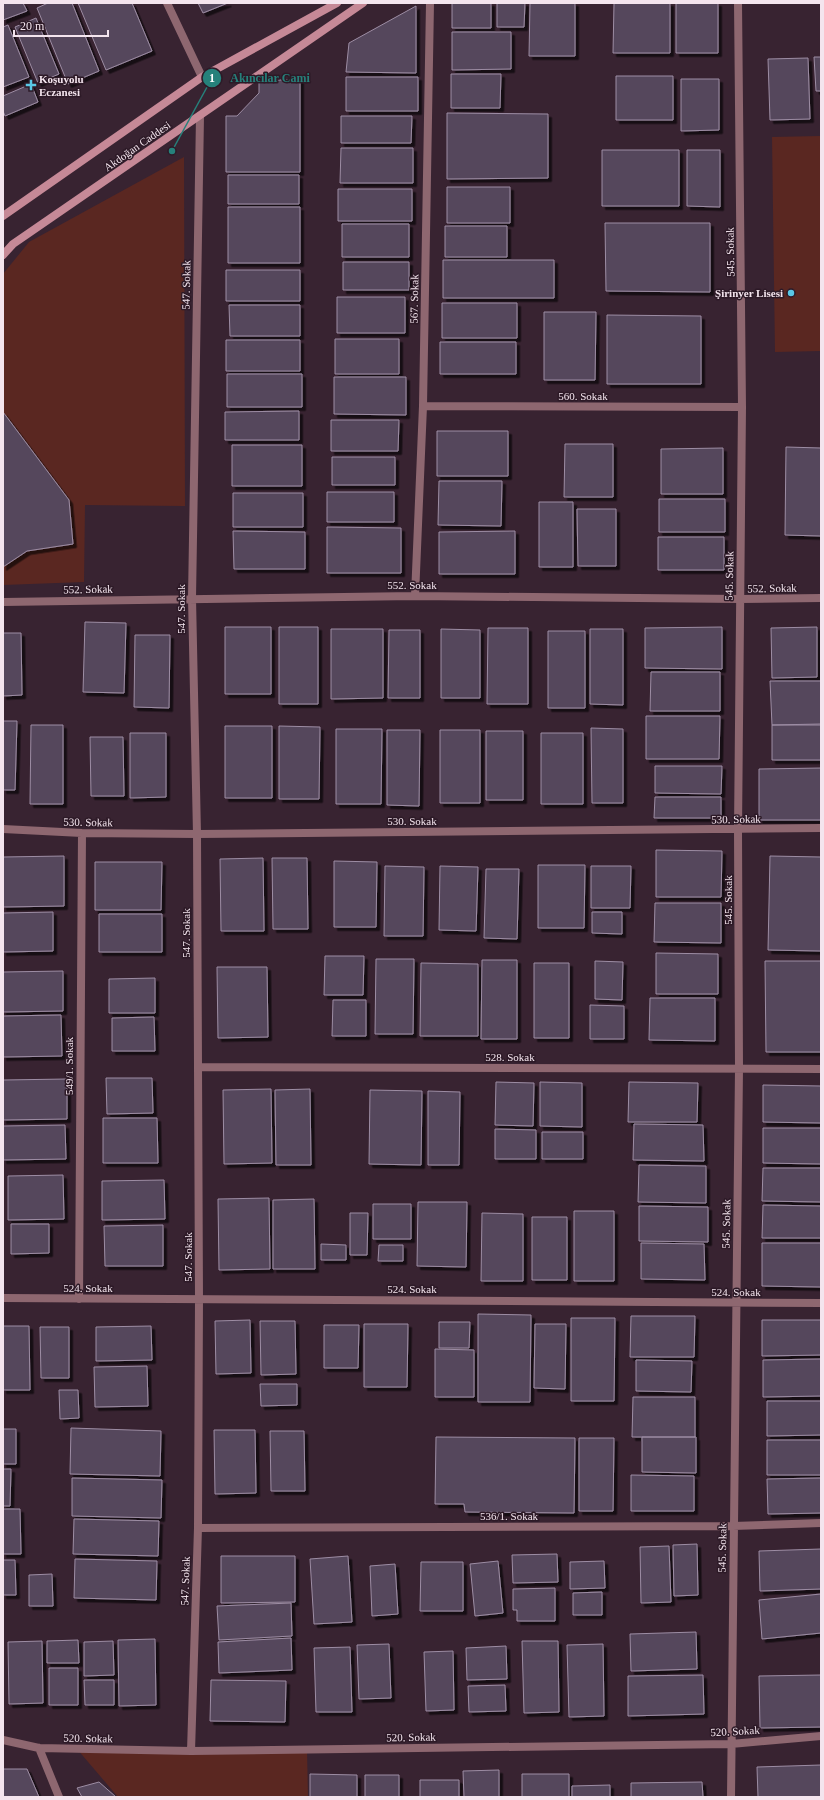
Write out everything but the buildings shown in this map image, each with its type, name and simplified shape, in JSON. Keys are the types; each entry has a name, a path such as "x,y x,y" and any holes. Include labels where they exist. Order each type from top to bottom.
{"main road":[{"name":"Akdoğan Caddesi","path":"3,216 202,77 337,3"},
{"name":"Akdoğan Caddesi","path":"3,255 13,244 364,3"}],"street":[{"path":"167,3 202,77"},
{"name":"567. Sokak","path":"415,596 423,406 430,3"},
{"name":"545. Sokak","path":"731,1797 739,1069 738,830 742,407 738,3"},
{"name":"547. Sokak","path":"191,1751 198,1528 200,1299 197,834 192,598 200,116"},
{"name":"560. Sokak","path":"423,406 742,407"},
{"name":"552. Sokak","path":"3,602 192,598 415,596 740,599 821,598"},
{"name":"530. Sokak","path":"3,829 82,833 197,834 738,830 821,828"},
{"name":"549/1. Sokak","path":"79,1299 82,833"},
{"name":"528. Sokak","path":"198,1067 821,1069"},
{"name":"524. Sokak","path":"3,1298 821,1303"},
{"name":"536/1. Sokak","path":"198,1528 733,1526 821,1523"},
{"name":"520. Sokak","path":"3,1740 39,1748 191,1751 731,1744 821,1736"},
{"path":"39,1748 59,1797"}],"shaded area":[{"path":"821,136 821,351 775,352 772,137"},
{"path":"184,157 185,506 85,505 84,582 3,585 3,274 29,242"},
{"path":"77,1749 307,1749 308,1797 118,1797"}],"place":[{"name":"Koşuyolu Eczanesi","path":"31,85"},
{"name":"Akıncılar Cami","path":"172,151"},
{"name":"Şirinyer Lisesi","path":"791,293"}]}
